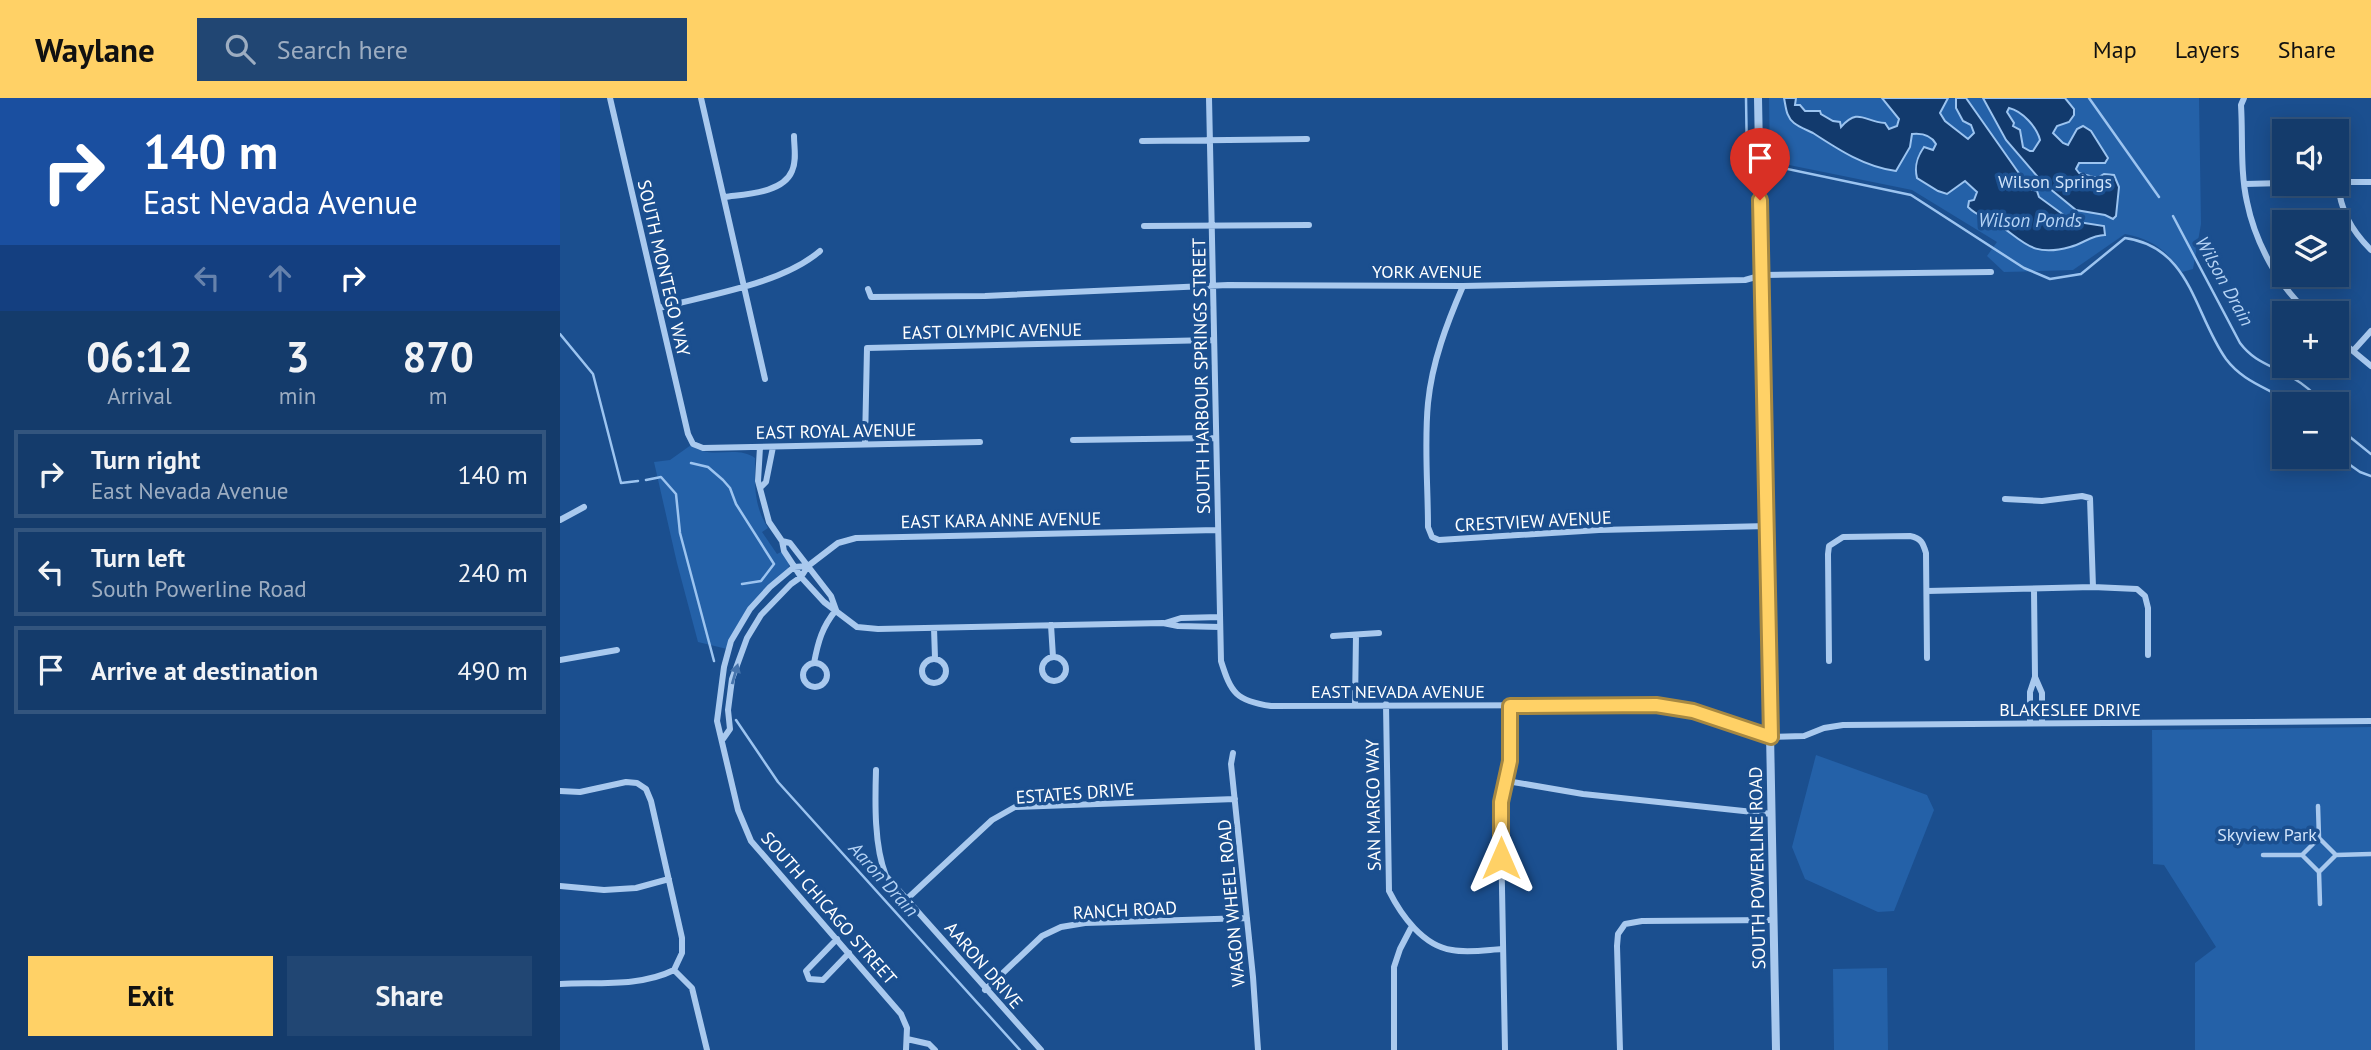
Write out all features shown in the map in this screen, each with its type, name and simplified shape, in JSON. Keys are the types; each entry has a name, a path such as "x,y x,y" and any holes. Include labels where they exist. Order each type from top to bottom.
{"street":[{"name":"SOUTH MONTEGO WAY","path":"610,98 688,434 693,444"},
{"path":"701,98 765,379"},
{"name":"SOUTH HARBOUR SPRINGS STREET","path":"1209,98 1220,654"},
{"name":"SOUTH POWERLINE ROAD","path":"1758,98 1776,1050"},
{"path":"2244,98 2241,105 2246,201 2256,234 2276,271 2300,301"},
{"path":"725,197 780,185 793,170 794,136"},
{"path":"1142,141 1307,139"},
{"path":"2349,182 2371,182"},
{"path":"2245,184 2272,183"},
{"path":"2339,196 2344,214 2358,237 2371,250"},
{"path":"1144,226 1309,225"},
{"path":"659,308 791,271 808,262 820,251"},
{"name":"YORK AVENUE","path":"868,289 871,297 985,296 1213,286 1463,286 1745,280 1763,275 1991,272"},
{"name":"CRESTVIEW AVENUE","path":"1463,286 1446,323 1427,405 1428,527 1432,537 1439,540 1599,530 1768,526"},
{"path":"2353,351 2371,331"},
{"name":"EAST OLYMPIC AVENUE","path":"865,443 867,348 1213,340"},
{"path":"2349,348 2371,366"},
{"path":"1073,440 1215,438"},
{"name":"EAST ROYAL AVENUE","path":"693,444 703,448 980,442"},
{"path":"760,447 758,481 769,522 782,541 783,551 824,602 857,627 878,629 1163,623 1178,626 1220,626"},
{"path":"761,487 766,482 772,447"},
{"path":"2005,499 2042,501 2082,496 2090,498 2093,587"},
{"path":"560,520 584,507"},
{"name":"EAST KARA ANNE AVENUE","path":"808,566 838,543 856,538 1217,530"},
{"path":"1829,661 1829,546 1843,537 1910,536 1923,543 1926,553 1927,658"},
{"path":"782,541 790,543 831,596 836,610"},
{"path":"794,567 808,566"},
{"name":"SOUTH CHICAGO STREET","path":"723,739 730,729 728,710 732,679 747,638 761,615 791,584 802,577 808,566"},
{"name":"SOUTH CHICAGO STREET","path":"794,567 770,587 750,609 731,641 724,667 717,721 738,810 751,841 901,1014 907,1028 906,1050"},
{"path":"1927,592 2093,587 2137,589 2145,596 2148,608 2148,655"},
{"path":"2030,723 2030,692 2035,677 2034,590"},
{"path":"814,663 820,634 826,621 836,610"},
{"path":"1163,623 1181,618 1220,617"},
{"path":"1051,625 1053,657"},
{"path":"934,628 935,658"},
{"path":"1333,636 1379,633"},
{"path":"1355,705 1356,635"},
{"path":"560,660 617,650"},
{"name":"EAST NEVADA AVENUE","path":"1220,654 1229,686 1237,696 1250,703 1656,705 1693,711 1771,737"},
{"path":"935,658 943,662 946,674 942,681 933,683 925,680 922,668 927,661 935,658"},
{"path":"2035,677 2042,692 2042,723"},
{"name":"SAN MARCO WAY","path":"1386,704 1389,891 1396,906 1412,926 1433,943 1451,950 1502,949"},
{"path":"1505,1050 1501,802 1507,781 1510,706"},
{"name":"BLAKESLEE DRIVE","path":"1771,737 1804,736 1824,728 1843,725 2371,721"},
{"name":"WAGON WHEEL ROAD","path":"1233,753 1231,764 1258,1050"},
{"name":"AARON DRIVE","path":"876,770 880,861 886,876 1041,1050"},
{"path":"1507,781 1583,794 1772,814"},
{"path":"560,792 580,792 626,782 637,783 646,789 682,938 682,953 674,970 649,979 560,984"},
{"name":"ESTATES DRIVE","path":"908,898 992,820 1014,807 1235,799"},
{"path":"2318,806 2319,838 2336,855"},
{"path":"2263,855 2302,855 2319,838"},
{"path":"2319,872 2336,855 2371,854"},
{"path":"2302,855 2319,872 2320,904"},
{"path":"560,886 604,890 636,888 669,880"},
{"name":"RANCH ROAD","path":"985,990 1042,936 1061,928 1085,923 1247,918"},
{"path":"1620,1050 1617,946 1618,934 1625,924 1642,921 1774,920"},
{"path":"1394,1050 1394,967 1412,926"},
{"path":"837,939 810,965 806,971 809,979 823,980 849,953"},
{"path":"674,970 692,988 707,1050"},
{"path":"907,1039 929,1044 936,1050"}],"green space":[{"name":"Wilson Springs","path":"1769,98 2199,98 2201,224 2193,269 2182,272 2158,247 2125,234 2073,270 2004,272 1987,256 1997,242 1912,190 1770,161"},
{"path":"691,445 706,452 740,452 755,458 757,502 768,528 762,532 777,554 783,551 790,562 787,572 769,586 727,649 698,642 654,462 670,460"},
{"name":"Skyview Park","path":"2371,727 2371,1050 2195,1050 2195,963 2216,947 2164,865 2153,864 2152,730"},
{"path":"1816,755 1927,795 1934,810 1894,911 1878,912 1805,879 1792,847"},
{"path":"1887,968 1888,1050 1834,1050 1833,969"}],"water":[{"name":"Wilson Ponds","path":"1784,98 1796,98 1795,105 1800,105 1805,111 1820,111 1833,121 1840,122 1841,127 1853,118 1862,117 1885,123 1889,129 1897,126 1899,119 1882,98 1948,98 1940,113 1945,121 1968,139 1974,133 1971,125 1963,121 1956,108 1956,98 1966,98 2030,189 2037,191 2039,197 2072,221 2104,226 2105,235 2056,250 2035,248 1968,207 1969,201 1974,200 1977,192 1965,181 1947,194 1917,178 1916,166 1924,147 1933,150 1936,144 1929,137 1912,134 1910,147 1896,171 1885,169 1853,157 1791,121"},
{"name":"Wilson Ponds","path":"1983,98 2065,98 2074,109 2074,115 2069,122 2057,126 2053,133 2068,145 2077,129 2083,126 2091,131 2108,158 2105,163 2079,163 2076,169 2079,173 2097,178 2104,174 2114,175 2119,187 2116,216 2113,219 2076,210 2043,183 2006,140","holes":["2009,108 2019,112 2036,130 2040,140 2033,151 2023,147 2020,130 2013,126 2014,123 2007,112"]}],"waterway":[{"path":"1746,98 1747,159"},
{"name":"Wilson Drain","path":"2089,98 2159,197"},
{"path":"1773,166 1911,195 2024,268 2050,279 2081,274 2125,238 2147,244 2164,254 2178,268 2226,359 2249,380 2272,392"},
{"name":"Wilson Drain","path":"2173,216 2240,343 2258,359 2312,392"},
{"name":"Aaron Drain","path":"560,334 593,374 621,483 638,481"},
{"name":"Wilson Drain","path":"2349,436 2371,454"},
{"path":"691,463 708,467 730,488 736,504 774,564 761,581 742,584"},
{"path":"2349,464 2371,476"},
{"name":"Aaron Drain","path":"646,480 661,477 676,494 680,533 714,661"},
{"name":"Aaron Drain","path":"736,720 778,782 1020,1050"}],"route":[{"path":"1501,858 1501,802 1510,761 1510,706 1656,705 1693,711 1771,737 1760,200"}]}
